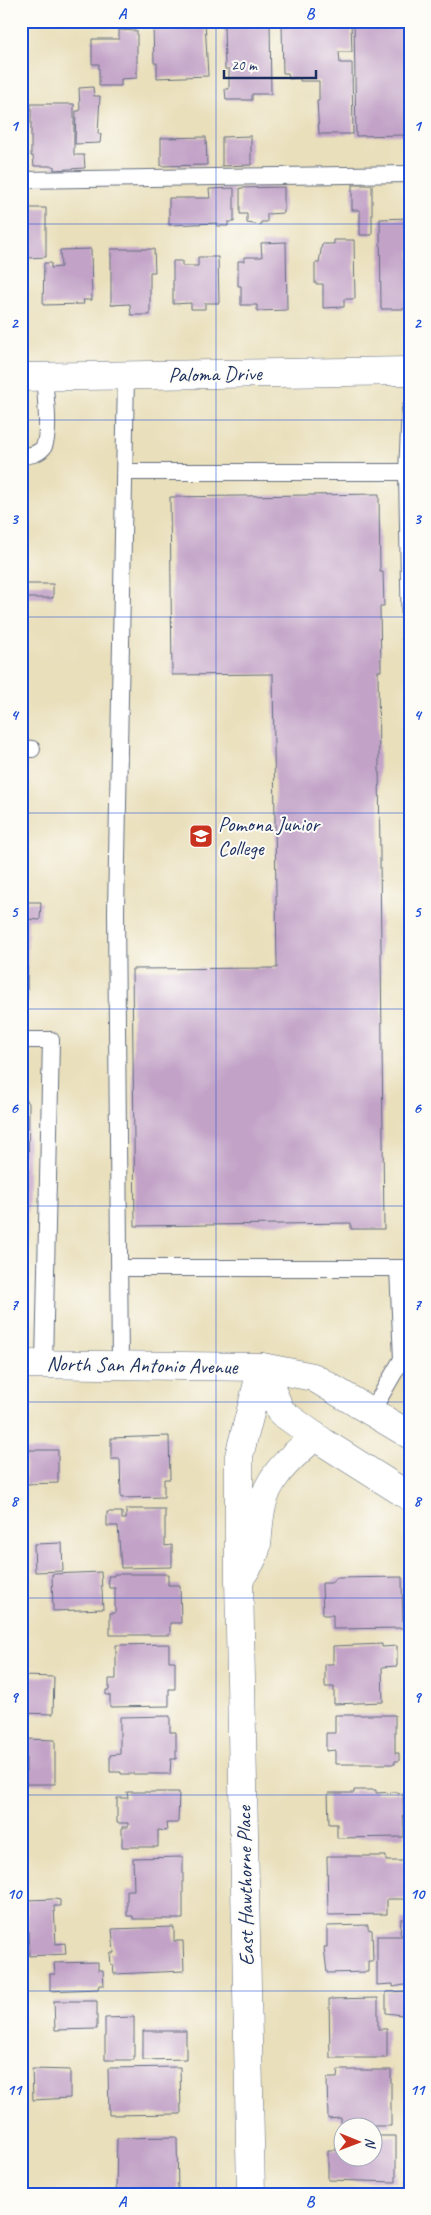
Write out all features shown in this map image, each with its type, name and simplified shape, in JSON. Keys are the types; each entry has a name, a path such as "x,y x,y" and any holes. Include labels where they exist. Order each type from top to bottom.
{"street":[{"name":"Paloma Drive","path":"33,376 410,371"},
{"name":"North San Antonio Avenue","path":"33,1364 262,1367 313,1376 410,1435"},
{"name":"North San Antonio Avenue","path":"262,1367 282,1412 315,1436 410,1497"},
{"name":"East Hawthorne Place","path":"251,2194 239,1578 239,1456 262,1367"},
{"path":"239,1578 251,1563 258,1548 261,1508 276,1472 315,1436"}],"lane":[{"path":"21,180 410,174"},
{"path":"120,1365 116,912 126,375"},
{"path":"21,456 29,456 42,448 46,435 33,376"},
{"path":"410,409 410,637"},
{"path":"125,472 409,472"},
{"path":"21,1040 50,1040 33,1364"},
{"path":"119,1268 404,1268 402,1358 372,1411"}],"building":[{"path":"205,21 208,76 157,78 157,63 154,63 153,26 170,26 170,22"},
{"path":"270,21 271,94 252,94 252,100 226,100 225,89 229,89 229,69 225,69 224,22"},
{"path":"302,21 351,21 352,52 339,52 340,63 352,63 353,134 319,134 317,101 319,101 319,81 300,81 300,78 289,79 288,73 283,73 282,26 301,25"},
{"path":"354,21 410,21 410,138 404,138 404,135 356,136"},
{"path":"119,30 137,31 137,78 121,79 121,86 99,86 99,64 92,64 92,39 119,39"},
{"path":"93,87 94,96 100,96 98,134 101,134 100,143 75,144 76,111 80,111 79,88"},
{"path":"31,104 74,104 74,155 84,155 85,168 54,170 54,166 34,166 33,156 31,156"},
{"path":"251,136 251,165 222,166 222,137"},
{"path":"206,137 207,165 161,166 161,138"},
{"path":"352,185 372,185 372,235 360,235 360,210 352,210"},
{"path":"284,187 284,213 267,214 267,222 261,222 261,225 247,223 247,214 240,214 240,188"},
{"path":"234,188 234,222 228,222 228,226 217,226 217,223 169,225 169,198 210,198 209,189"},
{"path":"26,208 46,208 46,257 28,258"},
{"path":"410,218 410,309 381,309 380,219"},
{"path":"334,240 354,240 355,299 344,299 344,307 323,308 323,284 315,284 315,263 319,263 322,244 334,244"},
{"path":"286,242 287,310 257,311 257,305 241,305 241,286 238,286 238,261 244,261 244,257 262,257 261,243"},
{"path":"91,249 92,300 83,300 84,304 43,305 44,263 51,263 51,268 61,267 60,250"},
{"path":"111,249 154,249 155,272 150,272 150,315 131,315 130,304 111,305"},
{"path":"198,257 218,257 219,303 205,303 205,309 191,309 191,303 173,304 173,261 182,261 182,266 198,266"},
{"path":"379,494 380,572 383,572 384,606 380,606 381,671 378,671 384,1229 351,1229 351,1223 135,1226 132,969 277,968 273,674 172,675 170,497"},
{"path":"21,584 53,584 53,598 21,598"},
{"path":"21,601 24,601 24,705 21,705"},
{"path":"21,797 27,797 25,898 27,898 27,902 41,902 40,920 28,919 27,1000 21,1000"},
{"path":"21,1095 29,1103 27,1271 21,1271"},
{"path":"169,1436 170,1479 164,1479 164,1497 121,1498 120,1459 111,1459 111,1438"},
{"path":"25,1450 58,1450 58,1483 26,1484"},
{"path":"126,1509 165,1509 165,1546 172,1545 172,1567 121,1568 118,1526 107,1526 107,1512 122,1512 122,1519 126,1519"},
{"path":"62,1543 63,1571 35,1572 34,1544"},
{"path":"101,1572 103,1609 53,1611 52,1574"},
{"path":"114,1574 168,1574 168,1585 180,1585 181,1623 170,1623 170,1635 110,1635 110,1613 115,1613 115,1588 109,1588 108,1576 114,1576"},
{"path":"402,1577 403,1628 333,1629 333,1615 323,1615 322,1583 331,1583 337,1578"},
{"path":"169,1644 169,1661 175,1661 175,1689 169,1689 169,1706 110,1707 110,1695 106,1695 106,1690 109,1690 109,1679 116,1679 116,1645"},
{"path":"382,1644 382,1647 397,1646 397,1666 382,1667 383,1702 334,1704 334,1687 325,1687 325,1664 333,1664 333,1646"},
{"path":"24,1676 54,1677 53,1714 23,1713"},
{"path":"335,1715 395,1715 395,1753 399,1753 399,1761 395,1761 395,1764 335,1764 335,1750 326,1751 326,1733 335,1733"},
{"path":"170,1716 170,1732 176,1732 176,1759 171,1759 170,1774 121,1774 121,1772 110,1772 110,1755 120,1754 120,1717"},
{"path":"26,1739 55,1740 55,1784 26,1784"},
{"path":"354,1790 376,1790 376,1793 403,1793 404,1837 337,1838 337,1824 329,1824 328,1793 354,1793"},
{"path":"127,1792 179,1792 178,1823 166,1823 167,1831 158,1830 158,1847 122,1847 122,1827 128,1827 128,1823 117,1823 117,1798 128,1798"},
{"path":"327,1856 386,1856 386,1861 410,1861 410,1899 387,1899 387,1914 328,1915"},
{"path":"183,1857 183,1919 133,1919 133,1916 127,1916 127,1890 134,1890 133,1858"},
{"path":"27,1900 60,1900 60,1906 54,1906 56,1944 65,1943 66,1954 29,1956"},
{"path":"401,1919 410,1919 410,1934 400,1934"},
{"path":"368,1925 368,1929 372,1930 373,1961 368,1961 368,1972 327,1973 324,1947 327,1947 327,1926"},
{"path":"174,1927 174,1941 183,1941 184,1971 114,1974 110,1953 114,1953 112,1929"},
{"path":"377,1936 410,1936 410,1984 393,1987 393,1984 377,1985"},
{"path":"98,1962 98,1970 103,1970 104,1985 99,1985 98,1989 50,1991 50,1974 55,1974 54,1963"},
{"path":"410,1991 410,2016 386,2013 386,1992"},
{"path":"378,1998 378,2029 387,2029 387,2058 330,2058 329,1999"},
{"path":"54,2001 97,2001 97,2029 55,2030"},
{"path":"134,2017 134,2060 105,2060 105,2018"},
{"path":"143,2031 186,2031 186,2059 143,2060"},
{"path":"180,2067 181,2114 109,2115 108,2068"},
{"path":"32,2069 70,2070 70,2098 33,2100"},
{"path":"338,2070 391,2070 391,2126 384,2126 384,2118 328,2119 327,2078 337,2078"},
{"path":"384,2136 396,2136 396,2182 328,2180 328,2150 334,2150 334,2168 384,2168"},
{"path":"177,2137 178,2194 116,2194 117,2138"},
{"path":"406,2181 410,2181 410,2194 406,2194"}],"place":[{"name":"Pomona Junior College","path":"201,836"}]}
